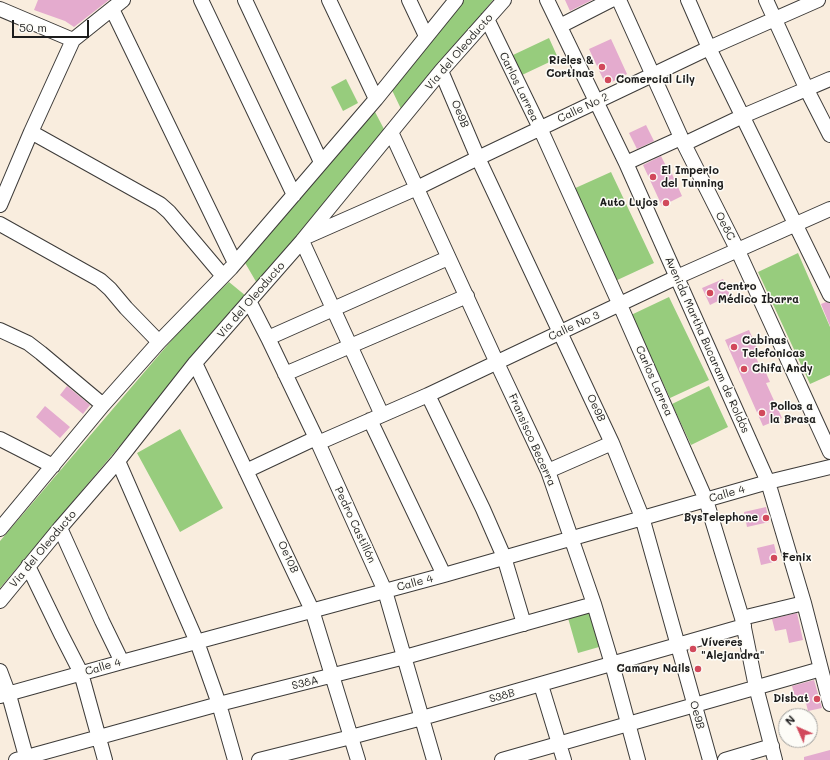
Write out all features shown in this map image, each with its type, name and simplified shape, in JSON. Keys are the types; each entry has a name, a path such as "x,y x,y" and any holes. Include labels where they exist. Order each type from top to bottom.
{"street":[{"path":"0,205 73,40 123,0"},
{"path":"201,0 294,195"},
{"path":"245,0 321,162"},
{"path":"329,0 376,99"},
{"path":"409,0 426,36"},
{"path":"0,529 103,404 159,342 235,263 294,195 376,99 456,0"},
{"name":"Via del Oleoducto","path":"0,601 118,461 195,363 304,239 441,71 504,0"},
{"name":"Avenida Martha Bucaram de Roldós","path":"547,0 626,163 768,482 804,603 830,704"},
{"path":"560,26 611,0"},
{"name":"Oe8C","path":"619,0 683,141 738,251 830,452"},
{"path":"688,0 709,48 830,296"},
{"path":"766,0 807,90 829,130"},
{"name":"Calle No 2","path":"304,239 417,188 709,48 818,0"},
{"path":"0,9 73,40"},
{"path":"112,9 235,263"},
{"name":"Carlos Larrea","path":"487,19 540,128 706,500 743,622 756,687 774,753"},
{"name":"Oe9B","path":"441,71 478,158 612,443 642,517 710,760"},
{"path":"626,163 807,90 830,79"},
{"path":"31,132 160,204 169,212 223,276"},
{"name":"Fransisco Becerra","path":"391,132 448,258 548,471 594,604 638,760"},
{"name":"Calle No 3","path":"246,470 376,418 428,395 677,277 830,209"},
{"path":"0,224 100,280 159,342"},
{"path":"304,239 333,309 352,346 376,418 444,575"},
{"path":"268,338 448,258"},
{"path":"285,374 467,296"},
{"name":"Pedro Castillón","path":"249,301 317,441 385,591 434,760"},
{"path":"0,330 28,343 103,404"},
{"name":"Oe10B","path":"195,363 312,610 358,760"},
{"path":"428,395 483,509 504,557 524,624"},
{"path":"0,439 53,466"},
{"path":"548,471 612,443"},
{"path":"118,461 197,642 219,704 235,760"},
{"name":"Calle 4","path":"4,696 81,673 444,575 768,482 830,467"},
{"path":"60,528 122,662"},
{"path":"28,566 81,673 105,760"},
{"name":"S38B","path":"259,760 422,718 677,646 743,622 804,603"},
{"name":"S38A","path":"23,759 219,704 405,657 594,604"},
{"path":"502,760 821,669"},
{"path":"0,671 4,696 23,759"},
{"path":"541,685 564,760"},
{"path":"725,760 774,753"}],"green space":[{"path":"464,0 493,0 402,111 391,88"},
{"path":"549,38 558,58 522,75 513,55"},
{"path":"346,79 358,103 343,111 331,87"},
{"path":"374,110 385,131 258,285 244,261"},
{"path":"611,172 654,263 613,282 571,190"},
{"path":"798,253 830,327 830,375 810,384 758,272"},
{"path":"229,282 246,296 0,588 0,541 194,314"},
{"path":"669,297 709,380 670,398 631,315"},
{"path":"709,386 728,427 691,445 672,404"},
{"path":"180,429 223,508 180,532 137,453"},
{"path":"589,612 599,647 578,653 568,618"}],"building":[{"path":"38,0 109,0 74,27 65,21 34,10"},
{"path":"565,0 592,0 570,11"},
{"path":"611,39 627,74 608,84 604,81 589,49"},
{"path":"646,125 654,141 637,149 629,133"},
{"path":"661,156 666,166 668,165 682,196 662,206 643,165"},
{"path":"723,279 730,295 710,305 702,288"},
{"path":"826,302 830,303 830,326 821,304"},
{"path":"749,330 757,348 753,350 760,367 763,366 770,382 766,383 782,418 763,426 725,340"},
{"path":"67,386 90,405 83,414 60,395"},
{"path":"45,406 70,427 60,438 36,417"},
{"path":"766,507 769,522 747,527 744,512"},
{"path":"774,544 778,561 761,565 757,548"},
{"path":"797,613 803,640 789,643 786,629 775,631 772,619"},
{"path":"814,680 822,708 807,708 804,695 795,697 792,686"},
{"path":"830,750 830,760 804,760 804,757"}],"place":[{"name":"Rieles & Cortinas","path":"602,67"},
{"name":"Comercial Lily","path":"608,80"},
{"name":"El Imperio del Tunning","path":"653,177"},
{"name":"Auto Lujos","path":"666,203"},
{"name":"Centro Médico Ibarra","path":"710,293"},
{"name":"Cabinas Telefonicas","path":"734,347"},
{"name":"Chifa Andy","path":"744,369"},
{"name":"Pollos a la Brasa","path":"762,413"},
{"name":"BysTelephone","path":"766,518"},
{"name":"Fenix","path":"774,558"},
{"name":"Víveres \"Alejandra\"","path":"693,649"},
{"name":"Camary Nails","path":"698,669"},
{"name":"Disbat","path":"817,699"}]}
